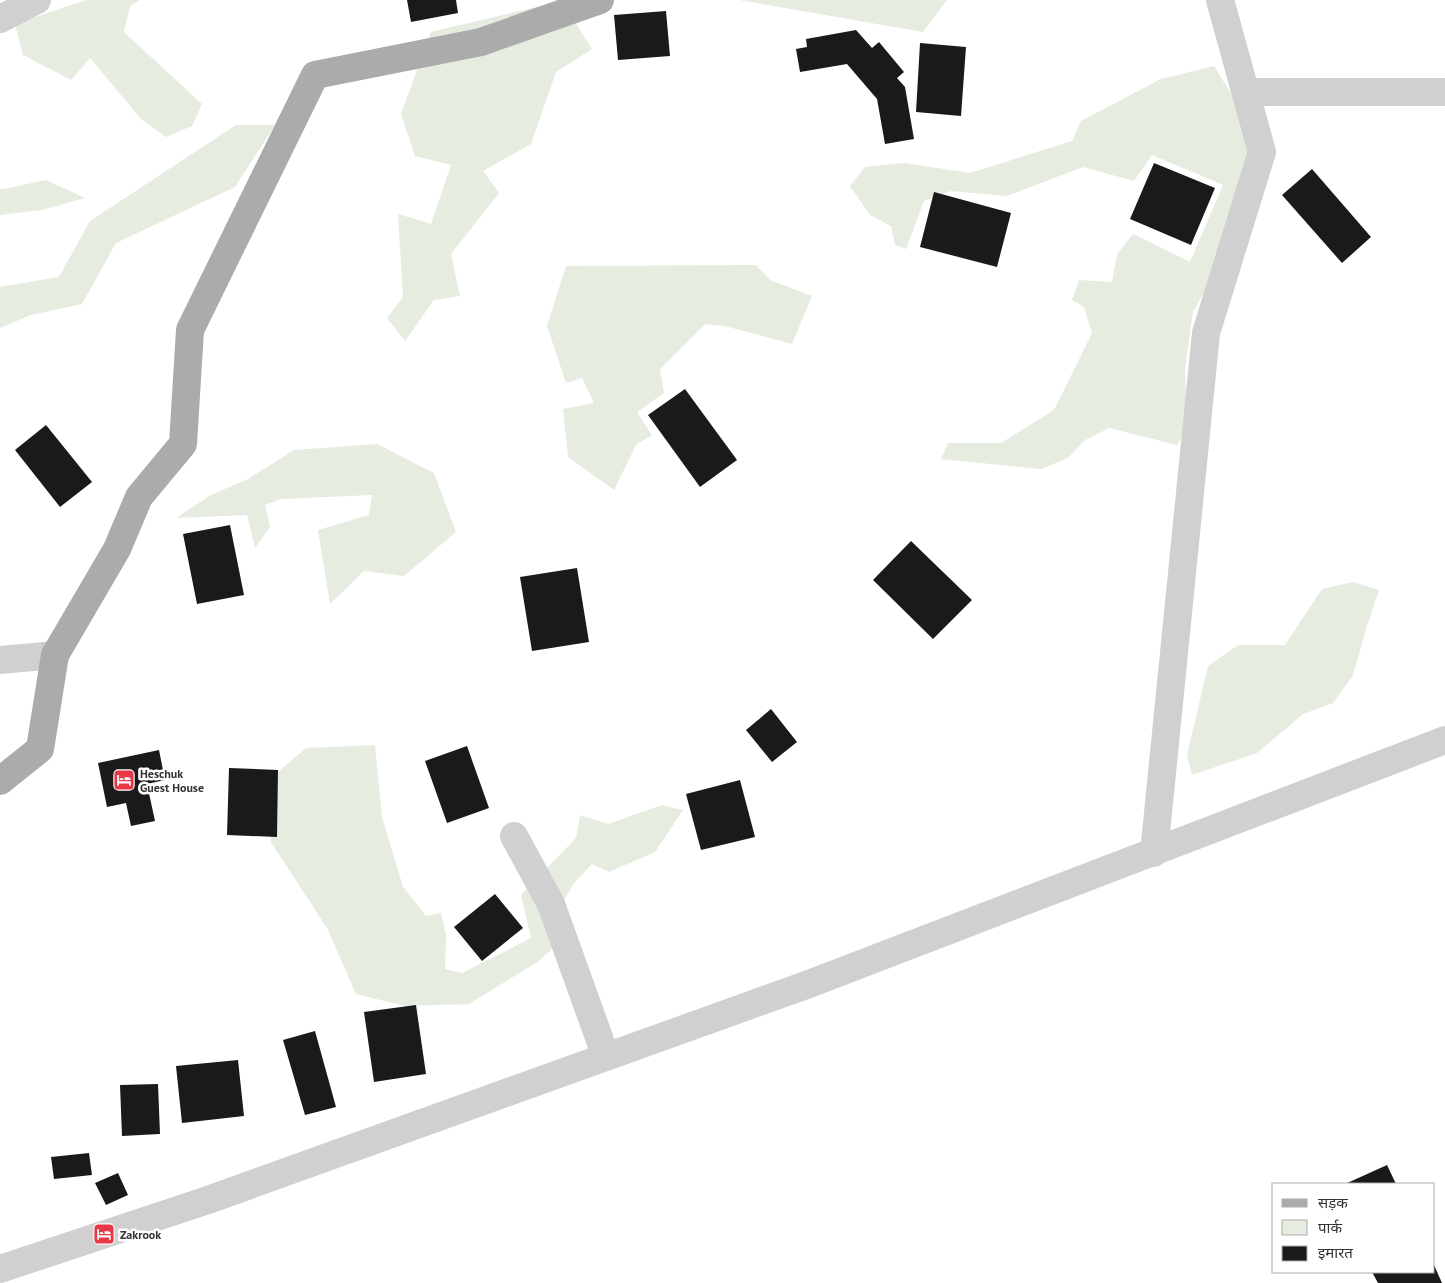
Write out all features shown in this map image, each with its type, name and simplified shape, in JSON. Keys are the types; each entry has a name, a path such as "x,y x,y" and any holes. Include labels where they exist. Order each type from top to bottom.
{"main road":[{"path":"0,781 40,749 55,655 117,548 139,497 183,444 190,330 315,75 481,42 600,0"}],"street":[{"path":"0,19 37,0"},
{"path":"1154,853 1206,333 1262,152 1220,0"},
{"path":"1246,92 1445,92"},
{"path":"0,660 55,655"},
{"path":"0,1269 217,1196 809,984 1445,740"},
{"path":"514,836 551,904 606,1057"}],"green space":[{"path":"86,0 140,0 130,6 124,32 202,104 192,126 166,137 141,119 90,58 71,80 23,55 15,24"},
{"path":"739,0 947,0 923,32"},
{"path":"562,1 592,49 556,72 531,144 483,171 499,193 451,254 460,296 434,300 405,341 387,318 403,297 398,214 431,224 451,165 415,156 401,114 431,32"},
{"path":"1214,66 1233,97 1249,144 1245,179 1213,277 1193,312 1185,368 1187,427 1177,445 1109,428 1085,440 1068,458 1041,469 941,459 948,443 1001,443 1054,410 1092,333 1084,307 1072,300 1079,280 1112,282 1117,254 1133,234 1190,262 1223,185 1152,155 1134,181 1083,167 1007,196 951,191 924,201 906,249 895,245 891,226 870,215 850,186 865,167 904,163 970,173 1072,141 1081,121 1161,79"},
{"path":"236,125 275,125 235,187 116,243 82,304 31,315 0,328 0,287 59,277 90,221"},
{"path":"46,180 85,198 42,210 0,215 0,189"},
{"path":"756,265 770,280 812,296 792,344 725,326 705,324 660,369 664,393 637,412 652,435 636,445 614,490 568,457 563,409 594,403 582,378 566,383 547,326 566,266"},
{"path":"377,444 434,473 456,532 404,576 364,571 330,604 318,530 369,515 372,495 281,499 265,505 270,527 255,548 247,515 176,518 211,495 248,479 294,450"},
{"path":"1353,582 1379,590 1353,675 1333,703 1303,714 1257,753 1192,775 1187,755 1208,666 1238,645 1285,645 1322,589"},
{"path":"375,745 382,817 403,887 426,916 441,913 446,936 445,969 462,973 531,938 521,895 576,838 580,815 608,824 662,805 683,810 655,852 609,872 592,864 574,883 556,914 568,934 539,961 469,1004 405,1006 356,994 327,928 271,842 272,777 306,748"}],"building":[{"path":"407,0 456,0 458,13 411,22"},
{"path":"666,11 670,56 618,60 614,15"},
{"path":"856,30 872,48 879,42 904,72 897,78 905,87 914,139 885,144 877,99 847,64 800,72 796,49 807,47 806,39"},
{"path":"920,43 966,47 961,116 916,112"},
{"path":"1154,163 1215,188 1191,245 1130,219"},
{"path":"1312,169 1371,237 1342,263 1282,195"},
{"path":"934,192 1011,213 997,267 920,247"},
{"path":"685,389 737,460 700,487 648,415"},
{"path":"46,425 92,482 60,507 15,450"},
{"path":"230,525 244,595 197,604 183,534"},
{"path":"911,541 972,600 933,639 873,580"},
{"path":"577,568 589,642 532,651 520,577"},
{"path":"771,709 797,742 772,762 746,730"},
{"path":"467,746 489,808 447,823 425,761"},
{"path":"159,750 165,780 147,784 155,821 131,826 126,803 107,807 98,763"},
{"path":"229,768 278,770 277,837 227,835"},
{"path":"740,780 755,837 701,850 686,794"},
{"path":"495,894 523,928 482,961 454,927"},
{"path":"416,1005 426,1074 374,1082 364,1012"},
{"path":"315,1031 336,1107 305,1115 283,1040"},
{"path":"238,1060 244,1116 182,1123 176,1066"},
{"path":"158,1084 160,1134 122,1136 120,1085"},
{"path":"89,1153 92,1175 54,1179 51,1157"},
{"path":"1387,1165 1396,1183 1347,1183"},
{"path":"118,1173 128,1195 106,1205 95,1183"},
{"path":"1435,1267 1442,1283 1378,1283 1373,1273 1435,1273"}],"place":[{"name":"Heschuk Guest House","path":"124,780"},
{"name":"Zakrook","path":"104,1234"}]}
